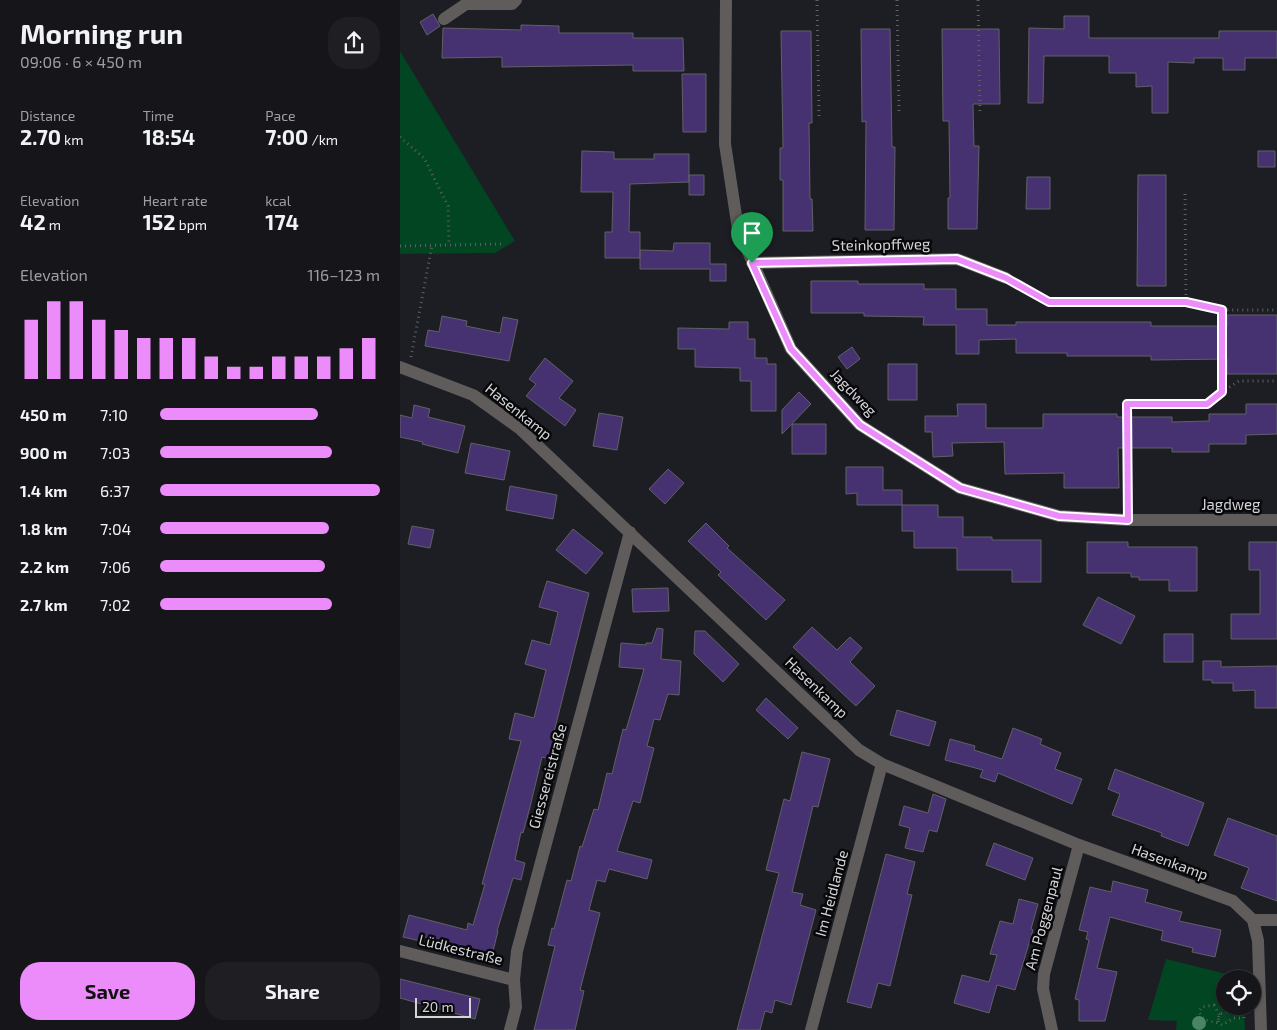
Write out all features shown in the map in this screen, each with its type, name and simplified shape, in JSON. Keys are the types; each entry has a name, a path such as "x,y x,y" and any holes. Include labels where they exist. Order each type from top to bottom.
{"street":[{"path":"444,19 466,4 512,4 516,0"},
{"name":"Jagdweg","path":"726,0 725,144 738,228 791,349 860,425 960,488 1059,516 1128,520 1277,520"},
{"name":"Steinkopffweg","path":"752,263 957,259 1006,278"},
{"name":"Hasenkamp","path":"404,368 473,394 519,428 859,750 882,764 1079,845 1233,901 1253,920"},
{"name":"Giessereistraße","path":"510,1030 516,1007 514,980 517,951 630,532"},
{"name":"Im Heidlande","path":"811,1030 882,764"},
{"name":"Am Poggenpaul","path":"1052,1030 1043,989 1044,974 1079,845"},
{"path":"1261,1030 1258,941 1253,920 1277,920"},
{"name":"Lüdkestraße","path":"400,951 514,980"}],"path":[{"path":"818,0 819,116"},
{"path":"897,0 899,114"},
{"path":"978,0 980,114"},
{"path":"400,137 424,158 448,206 449,245"},
{"path":"1185,194 1186,302"},
{"path":"400,246 501,244"},
{"path":"404,368 432,245"},
{"path":"1006,278 1049,302 1186,302 1222,310 1277,310"},
{"path":"1222,310 1222,392"},
{"path":"1128,520 1127,404 1207,404 1239,381 1277,381"},
{"path":"1216,1009 1214,1005 1202,1007 1199,1011 1203,1019 1218,1022 1222,1025 1234,1018 1244,1018 1244,1015"},
{"path":"1218,1022 1219,1015"}],"green space":[{"path":"400,51 515,241 495,253 400,254"},
{"path":"1166,959 1216,971 1216,1015 1244,1015 1245,1030 1176,1030 1177,1021 1148,1020"}],"building":[{"path":"433,14 440,26 427,35 420,22"},
{"path":"1064,16 1089,16 1089,38 1219,38 1219,31 1277,31 1277,58 1245,58 1245,70 1223,70 1223,58 1194,58 1194,63 1168,62 1168,113 1152,113 1152,86 1136,87 1136,73 1109,73 1109,56 1044,56 1043,103 1028,103 1029,28 1064,29"},
{"path":"521,25 559,26 559,33 633,33 633,38 683,38 684,71 633,71 633,65 502,67 502,57 442,58 443,28 521,30"},
{"path":"861,29 890,29 892,147 895,147 894,230 865,230 866,121 862,122"},
{"path":"942,29 999,29 1000,104 973,104 974,146 979,146 977,229 948,229 948,198 950,198 949,121 943,121"},
{"path":"781,31 811,31 812,123 809,123 810,199 812,199 813,231 783,231 783,180 780,180 780,148 783,148"},
{"path":"682,74 706,74 706,132 683,132"},
{"path":"582,151 614,152 614,159 654,159 654,154 689,154 689,182 630,184 629,232 640,232 640,258 605,258 605,232 612,232 613,192 581,192"},
{"path":"1258,151 1275,151 1275,167 1258,167"},
{"path":"689,175 704,175 704,195 689,195"},
{"path":"1138,175 1166,175 1166,286 1137,286"},
{"path":"1027,177 1050,177 1050,209 1026,209"},
{"path":"674,243 710,243 710,264 726,264 726,281 710,281 710,269 640,269 640,250 673,251"},
{"path":"811,281 858,281 858,284 924,284 924,289 956,289 956,309 987,309 987,325 1016,325 1016,322 1151,322 1151,326 1227,326 1227,315 1277,315 1277,374 1227,374 1227,359 1151,360 1151,356 1067,356 1067,353 1016,353 1016,339 979,340 979,354 956,354 956,325 923,325 924,317 864,316 864,313 811,313"},
{"path":"442,316 467,321 466,326 500,333 503,317 518,320 509,361 425,346 428,330 439,332"},
{"path":"729,322 748,322 748,339 755,339 755,358 767,358 767,364 776,364 776,411 751,411 751,381 740,381 740,368 695,367 695,349 678,349 678,328 729,329"},
{"path":"852,347 860,359 847,369 838,357"},
{"path":"545,358 573,381 559,398 576,410 565,426 526,396 536,384 529,379"},
{"path":"888,364 917,364 917,400 888,400"},
{"path":"799,392 811,404 782,434 782,410"},
{"path":"957,404 986,404 986,428 1043,428 1043,414 1117,414 1117,417 1172,417 1172,422 1209,421 1209,414 1246,414 1246,404 1277,404 1277,434 1246,435 1246,444 1209,444 1209,452 1172,452 1172,448 1118,448 1119,488 1064,488 1064,473 1005,474 1004,442 952,443 953,456 933,457 932,432 925,432 925,416 958,416"},
{"path":"414,405 430,409 428,417 465,426 458,453 400,437 400,415 412,418"},
{"path":"599,413 623,417 617,450 593,446"},
{"path":"792,424 826,424 826,454 792,454"},
{"path":"471,443 510,451 504,480 465,473"},
{"path":"846,467 883,467 883,490 902,490 902,505 857,505 857,493 846,494"},
{"path":"668,469 684,483 665,504 649,489"},
{"path":"510,486 557,495 553,519 506,510"},
{"path":"902,505 938,505 938,517 963,517 963,537 992,537 992,540 1041,540 1041,582 1012,582 1012,570 957,570 957,548 914,548 914,531 902,531"},
{"path":"706,523 729,546 727,548 785,600 766,620 718,575 721,572 688,541"},
{"path":"412,526 434,530 430,548 408,544"},
{"path":"573,529 603,553 586,574 556,550"},
{"path":"1087,542 1128,542 1128,547 1197,547 1197,591 1169,591 1169,580 1139,580 1139,577 1131,577 1131,573 1087,573"},
{"path":"1249,542 1277,542 1277,639 1231,639 1231,614 1260,614 1260,570 1249,570"},
{"path":"547,581 589,593 553,736 558,737 553,760 542,757 523,833 521,832 515,860 525,863 521,880 513,878 492,955 421,936 420,941 403,937 409,915 467,930 468,923 473,925 485,884 482,884 521,741 509,739 515,713 534,718 546,670 525,664 532,640 550,645 558,612 539,607"},
{"path":"668,588 669,611 633,612 632,589"},
{"path":"1098,597 1135,616 1121,644 1083,625"},
{"path":"812,627 837,650 850,637 862,648 850,662 875,686 856,706 793,647"},
{"path":"657,628 663,629 661,659 681,661 679,695 668,694 660,720 654,719 647,746 654,748 640,803 633,801 617,851 652,860 647,879 609,869 605,882 597,880 589,910 600,913 580,990 584,991 575,1030 534,1030 555,946 548,945 552,928 554,929 567,880 571,881 580,846 582,847 594,809 598,810 607,773 612,774 623,729 626,730 644,669 619,667 621,643 646,645 646,643 652,643"},
{"path":"695,631 705,631 739,664 723,682 694,654"},
{"path":"1164,634 1193,634 1193,662 1164,662"},
{"path":"1203,661 1221,661 1221,667 1277,666 1277,708 1255,708 1255,690 1233,691 1233,683 1212,683 1212,680 1203,680"},
{"path":"766,698 798,728 788,739 756,710"},
{"path":"897,710 936,722 929,746 890,735"},
{"path":"1013,728 1042,739 1040,744 1061,753 1055,769 1082,779 1072,804 998,773 995,782 980,777 983,770 945,760 950,739 975,746 974,750 1002,759"},
{"path":"802,752 830,759 818,807 813,806 792,892 803,894 800,905 816,910 791,1005 775,1000 772,1013 765,1011 760,1030 737,1030 779,873 766,870 784,799 790,801"},
{"path":"1115,769 1204,803 1188,846 1161,836 1162,833 1112,815 1120,794 1108,789"},
{"path":"933,794 946,799 937,832 929,830 923,852 905,848 910,828 899,825 904,806 928,813"},
{"path":"1228,818 1277,836 1277,901 1241,888 1249,868 1214,855"},
{"path":"994,843 1033,858 1025,880 986,865"},
{"path":"886,854 915,862 907,894 912,895 890,986 878,983 871,1008 847,1002"},
{"path":"1113,881 1148,890 1145,902 1182,912 1179,921 1221,930 1215,957 1192,952 1193,948 1161,940 1163,931 1110,917 1097,968 1117,972 1105,1021 1079,1021 1079,1000 1075,999 1089,940 1086,939 1088,932 1079,930 1090,887 1111,892"},
{"path":"1019,899 1038,904 1031,929 1033,930 1015,990 997,985 989,1013 954,1003 962,975 989,982 997,955 990,954 1000,921 1013,924"},
{"path":"400,979 480,999 475,1019 400,998"}],"route":[{"path":"957,259 1006,278 1049,302 1186,302 1222,310 1222,392 1207,404 1127,404 1128,520 1059,516 960,488 860,425 791,349 752,263 957,259"}]}
